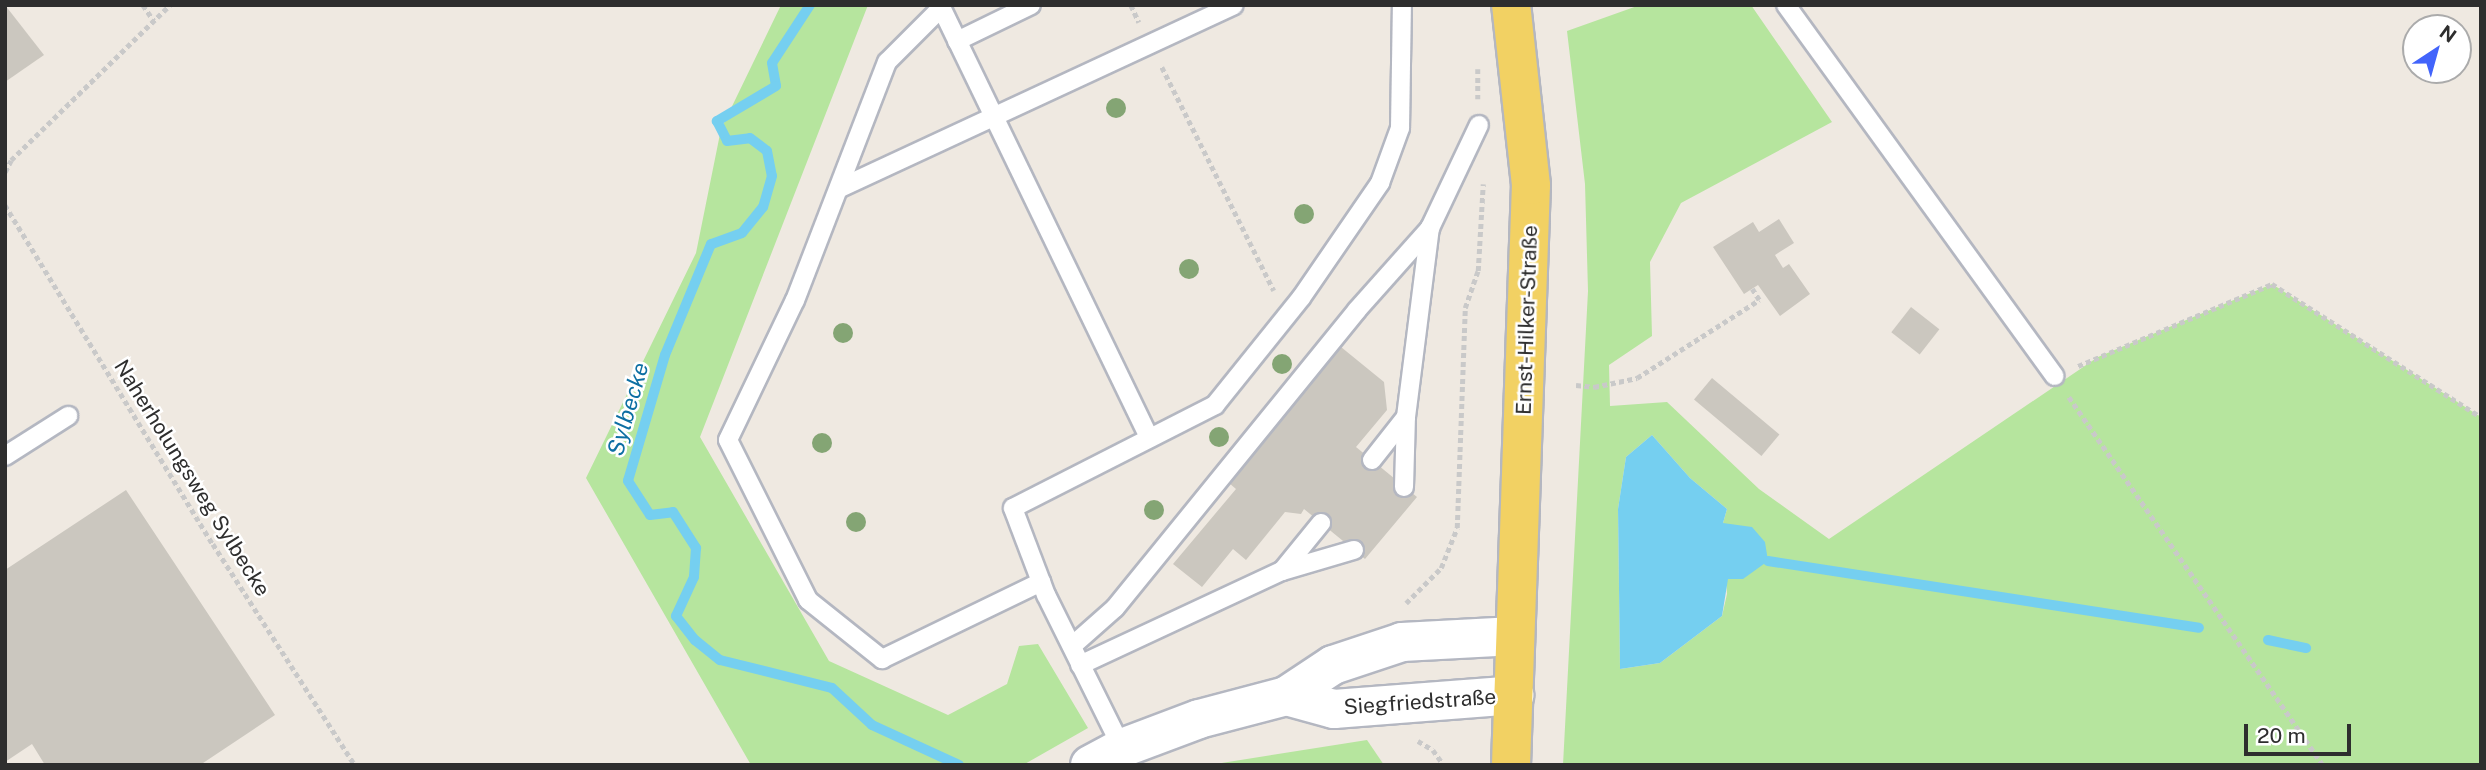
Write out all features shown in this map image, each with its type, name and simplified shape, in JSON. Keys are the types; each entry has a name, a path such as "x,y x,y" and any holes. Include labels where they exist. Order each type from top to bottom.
{"main road":[{"name":"Ernst-Hilker-Straße","path":"1511,5 1531,185 1511,765"}],"street":[{"name":"Siegfriedstraße","path":"1106,756 1199,719 1286,696 1333,664 1402,642 1515,636"},
{"name":"Siegfriedstraße","path":"1286,696 1334,709 1514,695"}],"lane":[{"path":"957,41 1031,5"},
{"path":"840,188 995,119 1234,5"},
{"path":"1106,756 1080,665 1041,582 1013,508 1215,405 1330,260 1380,183 1400,128 1402,5"},
{"path":"1786,5 2055,376"},
{"path":"1041,582 881,659 808,600 728,440 795,300 887,62 940,6 1149,438"},
{"path":"1072,646 1115,608 1357,310 1430,228 1479,125"},
{"path":"1404,487 1406,417 1430,228"},
{"path":"5,456 68,416"},
{"path":"1372,460 1406,417"},
{"path":"1282,571 1321,523"},
{"path":"1080,665 1282,571 1354,550"}],"path":[{"path":"143,5 154,21"},
{"path":"5,172 11,160 170,5"},
{"path":"1131,5 1268,279"},
{"path":"1478,61 1479,125"},
{"path":"1402,606 1441,568 1457,528 1465,308 1478,271 1483,184"},
{"name":"Naherholungsweg Sylbecke","path":"5,205 213,544 355,765"},
{"path":"2323,765 2055,376 2272,284 2481,417"},
{"path":"1576,386 1594,387 1637,377 1759,300 1752,289"},
{"path":"1412,740 1433,750 1444,765"}],"green space":[{"path":"781,5 868,5 700,437 829,661 948,715 1007,684 1019,646 1038,644 1088,728 1023,765 751,765 586,478 696,253 721,129"},
{"path":"1640,5 1751,5 1832,122 1681,203 1650,262 1652,336 1609,365 1610,406 1667,402 1759,489 1829,539 2098,357 2272,284 2481,417 2481,765 1563,765 1588,291 1585,184 1567,31","holes":["1652,435 1690,478 1727,509 1723,523 1727,594 1722,616 1660,663 1620,669 1618,509 1626,457"]},
{"path":"1367,740 1384,765 1209,765"}],"water":[{"path":"1652,435 1690,478 1727,509 1723,523 1752,527 1765,542 1768,561 1743,579 1728,579 1722,616 1660,663 1620,669 1618,509 1626,457"}],"building":[{"path":"5,5 44,55 5,82"},
{"path":"1779,219 1794,243 1775,255 1783,268 1789,264 1810,294 1780,316 1758,285 1744,294 1713,247 1753,222 1759,232"},
{"path":"1911,307 1939,329 1920,354 1891,332"},
{"path":"1341,347 1384,382 1387,410 1356,447 1417,497 1365,559 1304,509 1301,514 1285,512 1246,560 1233,549 1202,587 1173,564 1236,489 1229,483"},
{"path":"1712,378 1779,435 1761,456 1694,399"},
{"path":"126,490 275,715 200,765 45,765 32,744 5,762 5,570"}],"waterway":[{"name":"Sylbecke","path":"810,5 772,63 776,86 717,121 727,141 750,138 767,151 772,176 763,207 742,233 711,244 665,355 628,481 650,515 673,512 696,548 694,577 676,616 695,640 720,660 832,688 872,725 959,765"},
{"path":"1768,561 2199,628"},
{"path":"2268,640 2306,648"}]}
